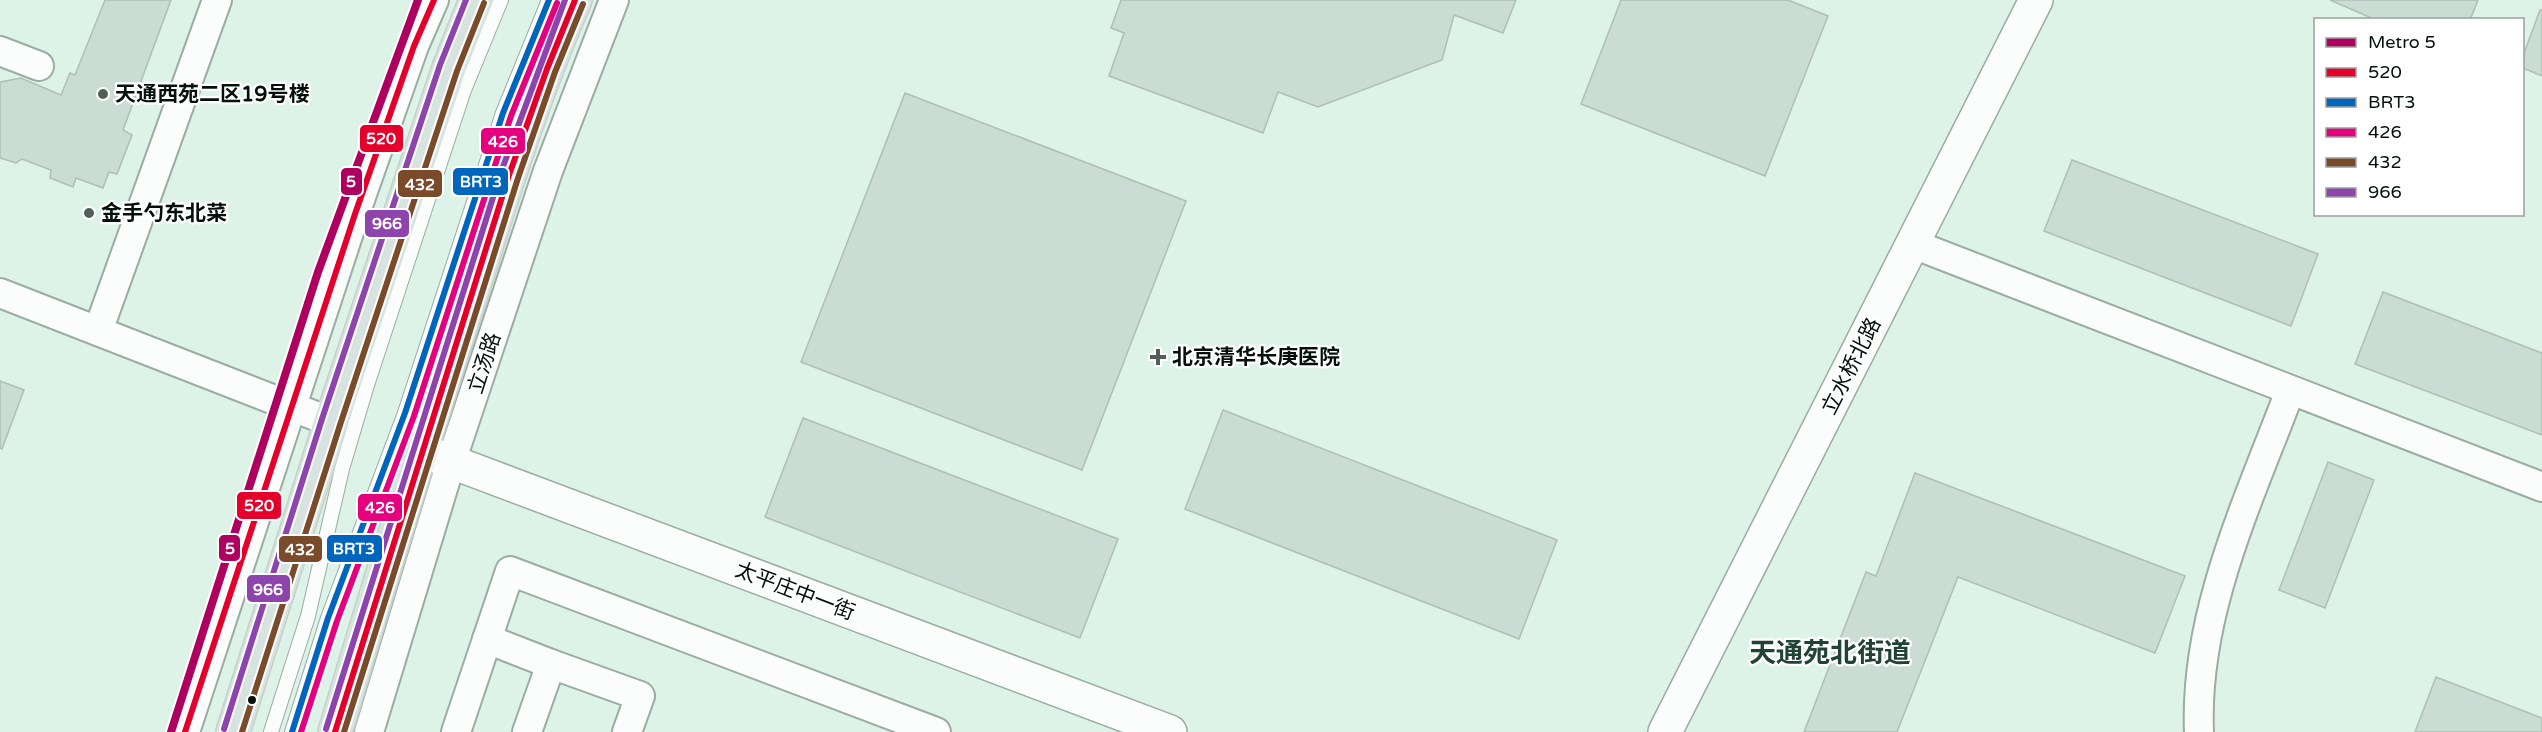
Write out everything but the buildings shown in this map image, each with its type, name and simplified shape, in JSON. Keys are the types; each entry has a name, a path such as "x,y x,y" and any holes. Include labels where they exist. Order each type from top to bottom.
{"main road":[{"path":"233,732 331,422 449,68 476,0"},
{"name":"立汤路","path":"335,732 420,450 517,151 552,53 575,0"}],"street":[{"path":"98,331 217,0"},
{"path":"185,732 363,192 414,46 434,0"},
{"name":"立汤路","path":"369,732 451,462 548,171 614,0"},
{"name":"立水桥北路","path":"1665,732 2036,0"},
{"path":"0,51 39,66"},
{"path":"1913,244 2542,487"},
{"path":"0,293 331,422"},
{"path":"2199,732 2197,698 2212,604 2290,391"},
{"name":"太平庄中一街","path":"420,450 1170,732"},
{"path":"456,732 510,571 921,730"},
{"path":"487,639 640,696 627,732"},
{"path":"527,732 551,664"}],"lane":[{"path":"272,732 308,616 342,469 367,385 465,90 501,0"},
{"path":"292,732 328,618 405,413 503,113 549,0"}],"metro line":[{"name":"5","path":"171,732 318,272 418,0"}],"transit line":[{"name":"520","path":"185,732 355,214 414,46 434,0"},
{"name":"966","path":"224,729 322,419 440,65 466,0"},
{"name":"BRT3","path":"292,732 328,618 405,413 503,113 549,0"},
{"name":"966","path":"326,729 501,172 565,0"},
{"name":"520","path":"335,732 509,175 547,69 575,0"},
{"name":"432","path":"242,732 457,71 484,3"},
{"name":"426","path":"301,732 337,621 414,416 511,116 557,3"},
{"name":"432","path":"344,732 518,178 555,72 583,4"}],"place":[{"name":"天通西苑二区19号楼","path":"103,94"},
{"name":"金手勺东北菜","path":"89,213"},
{"name":"北京清华长庚医院","path":"1158,357"}],"district":[{"name":"天通苑北街道","path":"1830,653"}]}
